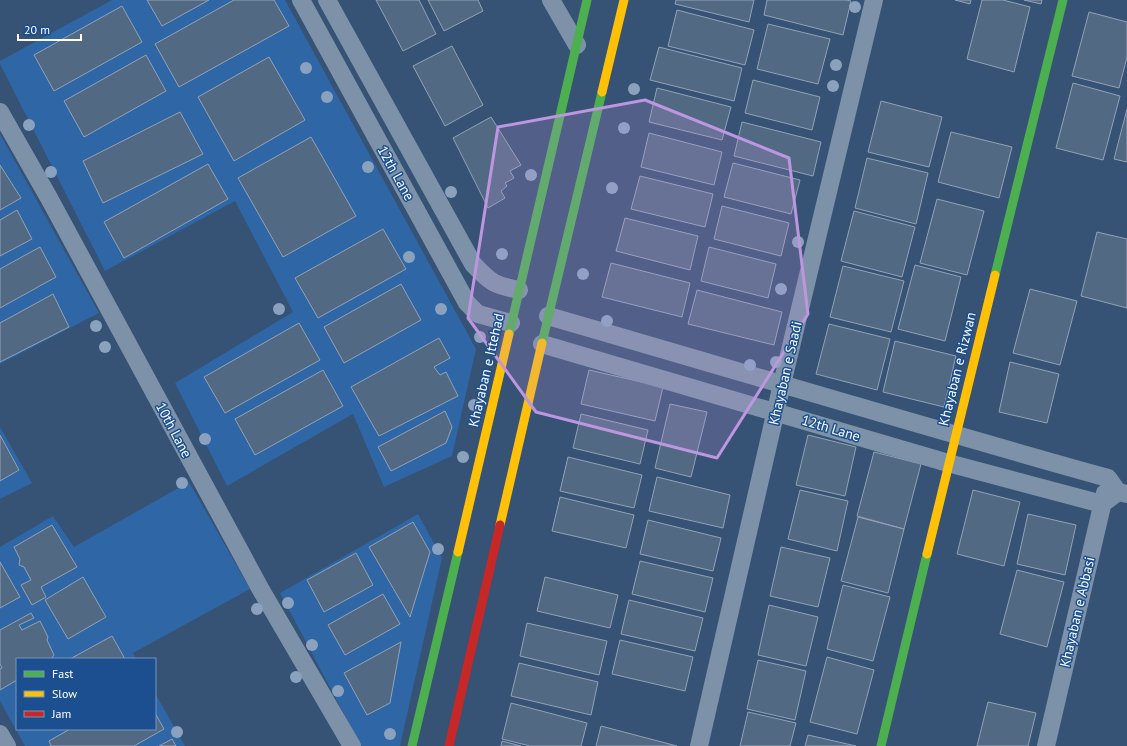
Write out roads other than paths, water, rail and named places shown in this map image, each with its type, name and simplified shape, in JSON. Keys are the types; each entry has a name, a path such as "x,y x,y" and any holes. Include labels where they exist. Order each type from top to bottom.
{"main road":[{"name":"Khayaban e Ittehad","path":"412,746 588,0"},
{"path":"449,746 548,316 624,0"},
{"name":"Khayaban e Rizwan","path":"882,746 954,435 1063,0"}],"street":[{"name":"12th Lane","path":"301,0 467,303 478,314 511,323"},
{"name":"12th Lane","path":"327,0 473,264 488,280 500,286 519,290"},
{"path":"551,0 577,45"},
{"name":"Khayaban e Saadi","path":"699,746 782,384 874,0"},
{"name":"10th Lane","path":"0,112 49,198 261,590 352,746"},
{"name":"12th Lane","path":"548,316 954,435 1119,489"},
{"name":"12th Lane","path":"542,344 948,463 1102,504 1119,489"},
{"name":"Khayaban e Abbasi","path":"1046,746 1102,504"},
{"path":"0,734 7,746"}]}
